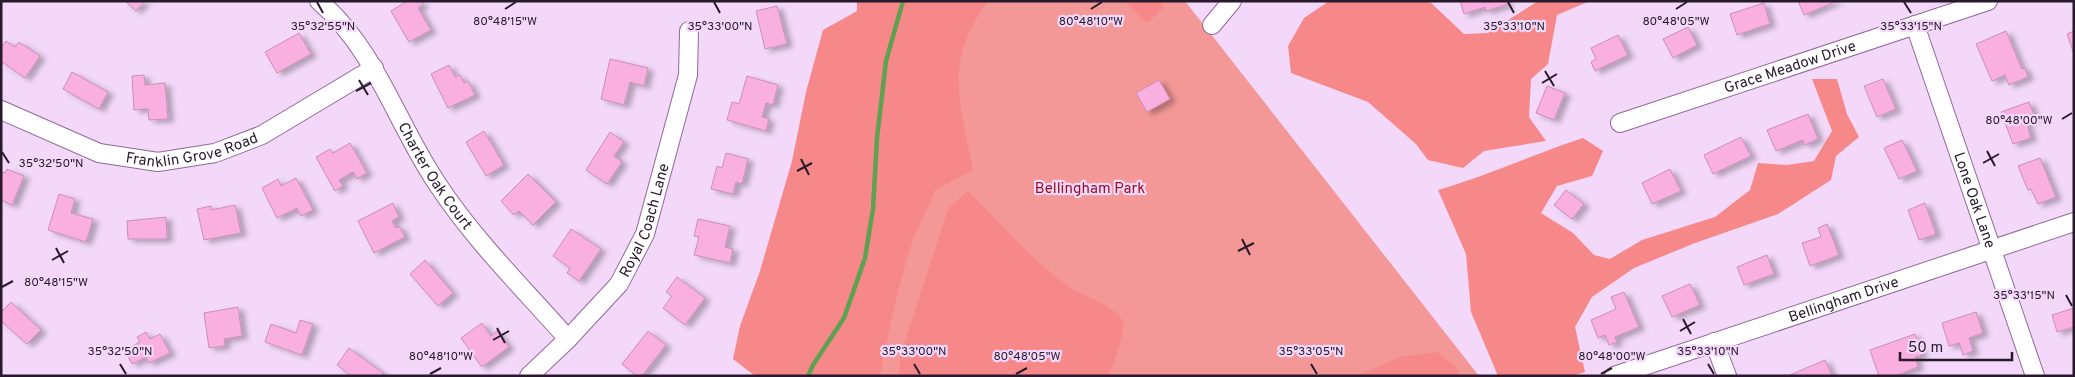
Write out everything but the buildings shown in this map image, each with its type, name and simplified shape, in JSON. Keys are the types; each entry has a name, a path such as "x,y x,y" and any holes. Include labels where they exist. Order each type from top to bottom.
{"street":[{"name":"Charter Oak Court","path":"319,1 348,29 374,68 419,153 454,208 568,339"},
{"path":"1212,25 1232,1"},
{"name":"Grace Meadow Drive","path":"1620,123 1988,1"},
{"name":"Lone Oak Lane","path":"1915,25 2035,376"},
{"name":"Royal Coach Lane","path":"529,376 568,339 619,284 645,234 688,76 690,31"},
{"name":"Franklin Grove Road","path":"1,110 99,153 158,162 215,153 262,135 374,68"},
{"name":"Bellingham Drive","path":"1614,376 2074,222"},
{"path":"1714,342 1727,376"}],"green space":[{"name":"Bellingham Park","path":"953,1 1185,1 1479,376 805,376"}],"shaded area":[{"path":"857,1 988,1 974,23 965,44 960,64 960,103 973,170 935,190 913,239 906,262 880,376 755,376 733,359 740,326 760,271 792,161 806,92 823,30 857,11"},
{"path":"1124,1 1160,1 1163,8 1147,23"},
{"path":"1329,1 1429,1 1464,34 1488,33 1538,1 1590,1 1557,15 1548,64 1531,79 1529,117 1546,141 1484,151 1463,168 1428,160 1416,144 1368,102 1291,73 1288,46 1304,18"},
{"path":"1812,79 1837,79 1847,114 1859,137 1836,156 1831,180 1778,214 1695,243 1634,268 1592,297 1575,327 1585,372 1572,376 1498,376 1471,312 1466,254 1438,190 1583,138 1603,151 1592,176 1557,186 1541,213 1573,233 1594,255 1610,259 1642,240 1715,217 1750,190 1758,163 1787,165 1814,161 1832,131"},
{"path":"968,191 1030,254 1056,277 1071,288 1107,306 1119,315 1122,320 1123,332 1109,376 899,376 900,357 948,209"},
{"path":"1437,352 1457,368 1460,376 1357,376 1400,357"}],"waterway":[{"path":"808,376 813,365 844,318 865,258 873,209 877,138 886,61 903,1"}]}
